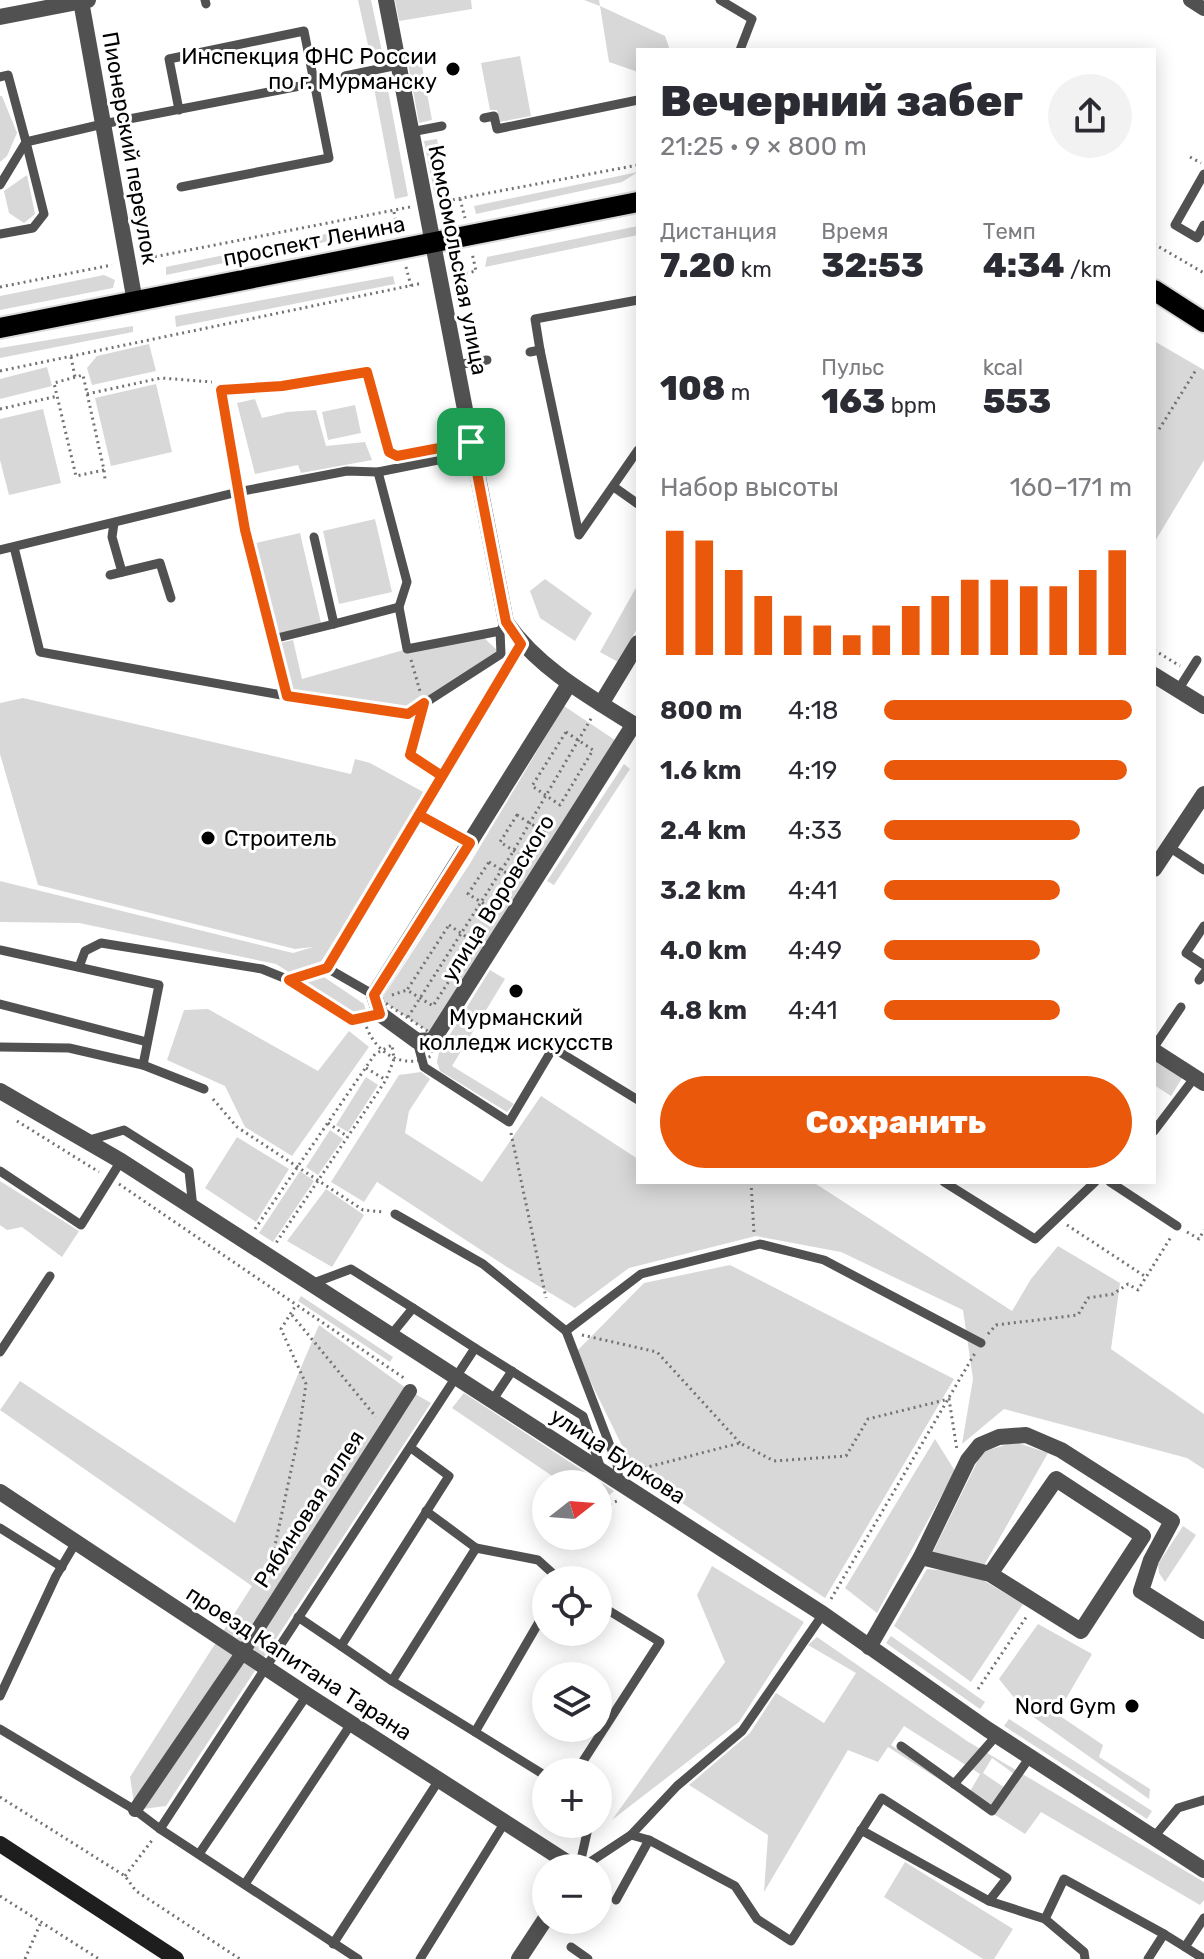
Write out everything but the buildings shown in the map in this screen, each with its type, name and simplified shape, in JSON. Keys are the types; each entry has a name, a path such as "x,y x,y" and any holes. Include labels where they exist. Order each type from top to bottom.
{"main road":[{"name":"проспект Ленина","path":"0,328 636,202"},
{"path":"1156,291 1204,322"},
{"path":"0,1844 176,1959"}],"street":[{"name":"Комсомольская улица","path":"386,0 472,447 503,626"},
{"path":"1190,0 1204,9"},
{"path":"0,17 84,1"},
{"name":"Пионерский переулок","path":"84,1 135,302"},
{"path":"503,626 596,710 636,726"},
{"path":"596,710 636,646"},
{"path":"1156,676 1204,706"},
{"path":"417,1041 380,1014 374,995 569,684"},
{"name":"улица Воровского","path":"417,1041 433,1040 636,726"},
{"path":"1156,866 1204,794"},
{"path":"1156,1050 1199,1080"},
{"name":"улица Буркова","path":"0,1091 121,1161 599,1470"},
{"name":"Рябиновая аллея","path":"135,1810 243,1652 410,1391"},
{"path":"869,1647 921,1557 961,1474 980,1445 999,1437 1026,1435 1061,1450 1172,1521 1151,1560 1141,1591 1204,1631"},
{"name":"улица Буркова","path":"612,1476 626,1482 997,1735 1204,1870"},
{"path":"921,1557 990,1574 1081,1631 1143,1536 1056,1479 990,1574"},
{"name":"проезд Капитана Тарана","path":"0,1492 351,1724 556,1854"},
{"path":"519,1959 535,1934"}],"lane":[{"path":"720,0 752,19 741,48"},
{"path":"179,110 169,59 214,44 304,31 329,158 181,187"},
{"path":"345,76 398,65"},
{"path":"0,77 8,75 44,214 33,228 0,234"},
{"path":"0,185 26,142 326,81"},
{"path":"484,118 494,116 497,129 636,100"},
{"path":"411,132 442,126"},
{"path":"1204,174 1175,225 1197,238 1204,225"},
{"path":"636,300 535,319 535,351 579,535 636,453"},
{"path":"456,365 487,360"},
{"path":"287,696 238,492 221,390 282,386 367,372 389,452 397,456 472,447"},
{"path":"0,550 238,492 347,471 378,472 472,447"},
{"path":"14,547 40,652 408,714 501,654 503,626 407,649 399,607 407,582 378,472"},
{"path":"614,487 636,503"},
{"path":"114,523 112,537 122,572"},
{"path":"314,537 334,624"},
{"path":"110,575 160,563 171,598"},
{"path":"273,639 399,607"},
{"path":"374,995 327,968 521,644"},
{"path":"1178,690 1197,660"},
{"path":"419,815 470,843"},
{"path":"1169,847 1204,870"},
{"path":"1204,926 1186,953 1204,965"},
{"path":"79,967 85,951 101,943 262,969 289,980 352,1020 380,1014"},
{"path":"0,950 159,985 143,1065"},
{"path":"0,1004 147,1042"},
{"path":"1156,1046 1181,1007"},
{"path":"417,1041 424,1067 509,1122 553,1048 636,1099"},
{"path":"0,1047 69,1048 143,1065 204,1089"},
{"path":"1156,1129 1199,1080"},
{"path":"86,1141 124,1130 189,1171 193,1208"},
{"path":"0,1171 81,1225 121,1161"},
{"path":"947,1184 1035,1239 1093,1184"},
{"path":"1113,1184 1177,1226"},
{"path":"395,1214 483,1264 566,1331 626,1482"},
{"path":"566,1331 641,1274 760,1244 824,1260 981,1343"},
{"path":"311,1284 351,1269 583,1416 601,1470"},
{"path":"0,1352 50,1276"},
{"path":"391,1335 413,1308"},
{"path":"160,1829 475,1348"},
{"path":"492,1401 512,1371"},
{"path":"341,1646 449,1476 411,1448"},
{"path":"426,1511 476,1548 538,1560 545,1566"},
{"path":"0,1528 62,1567"},
{"path":"0,1696 75,1544"},
{"path":"392,1681 476,1548"},
{"path":"585,1758 660,1642 612,1613"},
{"path":"601,1854 631,1835 677,1786 742,1731 823,1614"},
{"path":"298,1617 392,1681 532,1767"},
{"path":"475,1732 532,1634"},
{"path":"199,1854 307,1695"},
{"path":"245,1884 351,1724"},
{"path":"0,1729 135,1810 358,1959"},
{"path":"954,1784 997,1735"},
{"path":"901,1746 992,1811 1030,1757"},
{"path":"333,1944 439,1780"},
{"path":"631,1835 649,1840 735,1886 757,1919 791,1941 882,1798 1007,1878 989,1901"},
{"path":"1154,1837 1178,1808 1204,1800"},
{"path":"420,1959 505,1822"},
{"path":"861,1830 989,1901 1045,1919 1084,1952 1085,1959"},
{"path":"616,1900 649,1840"},
{"path":"1045,1919 1064,1879 1204,1959"},
{"path":"1185,1947 1204,1918"},
{"path":"1148,1959 1164,1934"},
{"path":"571,1947 588,1959"}],"path":[{"path":"1190,157 1204,165"},
{"path":"0,287 636,165"},
{"path":"1156,245 1204,273"},
{"path":"0,371 476,271"},
{"path":"71,357 75,377"},
{"path":"1156,429 1196,370"},
{"path":"104,470 76,476 54,383 83,375 104,470 105,479"},
{"path":"87,394 161,378 210,381 221,390"},
{"path":"0,409 58,396"},
{"path":"407,649 424,703 410,755 442,776"},
{"path":"407,1018 502,870 596,710"},
{"path":"565,723 566,732 532,786 560,805 593,750 566,732"},
{"path":"517,815 530,823 544,832 527,859 500,842 517,815"},
{"path":"489,862 502,870 516,879 496,911 468,894 489,862"},
{"path":"449,925 461,933 474,942 433,1006 407,990 449,925"},
{"path":"254,1232 375,1054 392,1045 394,1059 386,1080 275,1244"},
{"path":"366,1068 386,1080"},
{"path":"204,1089 237,1127 363,1210 395,1214"},
{"path":"12,1118 111,1179 414,1384 410,1391"},
{"path":"509,1122 550,1319"},
{"path":"328,1123 348,1137"},
{"path":"751,1184 755,1245"},
{"path":"1057,1219 1146,1277"},
{"path":"840,1606 831,1600 981,1343 996,1325 1078,1315 1088,1298 1113,1294 1128,1284 1138,1290 1177,1226 1199,1239 1204,1230"},
{"path":"277,1600 274,1550 306,1384 281,1329 296,1304"},
{"path":"291,1313 386,1429"},
{"path":"566,1331 657,1352 740,1443 774,1461 846,1456 868,1419 949,1399"},
{"path":"949,1399 961,1474"},
{"path":"626,1482 640,1469 740,1443"},
{"path":"612,1502 618,1500"},
{"path":"978,1689 1036,1603"},
{"path":"0,1797 125,1876 136,1891 240,1959"},
{"path":"125,1876 160,1829"},
{"path":"0,1896 99,1959"},
{"path":"25,1959 41,1922"}],"shaded area":[{"path":"358,0 371,0 384,61 372,63"},
{"path":"395,0 471,0 472,9 399,21"},
{"path":"584,0 599,0 600,6"},
{"path":"600,6 665,36 669,48 636,48 636,71 609,62"},
{"path":"520,56 531,116 499,122 497,110 490,110 481,63"},
{"path":"421,61 432,120 419,123 408,63"},
{"path":"385,74 408,196 395,199 372,77"},
{"path":"0,96 17,133 7,156 0,162"},
{"path":"437,139 448,194 435,196 424,141"},
{"path":"636,172 622,182 476,214 474,206"},
{"path":"27,175 35,214 24,223 9,213 4,191"},
{"path":"379,223 383,230 166,275 166,267"},
{"path":"636,226 636,235 485,267 487,257"},
{"path":"104,275 115,280 113,288 0,310 0,296"},
{"path":"393,276 395,284 176,327 175,316"},
{"path":"133,326 133,332 0,358 0,348"},
{"path":"1156,342 1204,370 1204,460 1156,540"},
{"path":"149,344 156,371 92,385 87,368 97,356"},
{"path":"47,367 52,386 0,399 0,379"},
{"path":"156,384 172,452 111,466 95,398"},
{"path":"255,399 262,418 316,410 326,446 365,442 372,460 301,473 298,465 255,474 237,403"},
{"path":"355,405 361,433 328,440 322,412"},
{"path":"43,409 61,483 9,495 0,460 0,419"},
{"path":"375,519 392,592 339,604 323,531"},
{"path":"300,533 321,623 277,634 256,543"},
{"path":"545,579 592,613 575,641 540,618 530,591"},
{"path":"636,588 636,630 618,662 600,652"},
{"path":"480,634 501,654 408,714 290,692 280,643 293,640 302,679 407,649"},
{"name":"Строитель","path":"23,698 351,774 355,759 370,763 427,794 317,968 321,975 364,1004 366,1011 362,1015 355,1014 276,964 79,923 0,922 0,881 293,953 313,947 295,949 38,885 0,754 0,703"},
{"path":"564,706 615,740 432,1034 381,1000 469,865"},
{"path":"624,764 630,769 554,885 547,881"},
{"path":"490,970 505,979 452,1066 514,1104 507,1112 440,1071 437,1062 439,1052"},
{"path":"208,1009 318,1071 349,1031 369,1047 292,1156 245,1127 225,1086 167,1060 184,1010"},
{"path":"1156,1057 1184,1075 1171,1096 1156,1086"},
{"path":"421,1072 430,1079 409,1111 405,1133 482,1182 541,1096 636,1158 636,1184 816,1184 1012,1311 1031,1279 1058,1246 1120,1283 1111,1349 1204,1414 1204,1469 1187,1458 1004,1409 962,1444 973,1379 963,1310 841,1252 756,1236 629,1268 575,1308 377,1182 364,1202 331,1182 399,1075"},
{"path":"366,1077 378,1085 348,1132 336,1125"},
{"path":"330,1130 343,1139 318,1175 306,1167"},
{"path":"237,1137 289,1169 256,1222 205,1188"},
{"path":"300,1171 314,1181 273,1242 259,1233"},
{"path":"0,1181 79,1231 62,1257 22,1227 7,1230 0,1225"},
{"path":"326,1189 364,1215 332,1267 287,1241"},
{"path":"730,1265 954,1379 825,1598 649,1481 629,1460 576,1352 644,1283"},
{"path":"301,1296 393,1357 390,1362 298,1301"},
{"path":"319,1325 431,1403 166,1806 135,1810 130,1777 252,1586 0,1410 20,1381 235,1523"},
{"path":"464,1393 582,1470 543,1470 452,1408"},
{"path":"935,1439 955,1471 877,1613 845,1588"},
{"path":"1015,1442 1048,1453 982,1569 933,1552 982,1452"},
{"path":"1183,1526 1196,1535 1165,1582 1158,1564"},
{"path":"712,1566 804,1622 739,1722 612,1820 725,1662 697,1595"},
{"path":"927,1569 971,1573 1023,1604 971,1682 894,1626"},
{"path":"1038,1624 1092,1654 1057,1714 1103,1745 1099,1757 1150,1789 1149,1799 1025,1711 999,1679"},
{"path":"891,1636 985,1702 980,1709 886,1643"},
{"path":"817,1637 967,1741 1204,1882 1204,1900 1200,1905 1041,1812 1025,1834 888,1747 878,1762 848,1750 764,1892 768,1835 689,1785 750,1733 776,1693 824,1723 856,1673 808,1645","holes":["904,1726 980,1774 968,1795 891,1745","992,1758 1013,1773 1005,1788 983,1773"]},
{"path":"1009,1719 1152,1811 1147,1819 1004,1726"},
{"path":"905,1862 1013,1929 994,1959 983,1959 884,1897"}],"place":[{"name":"Инспекция ФНС России по г. Мурманску","path":"453,69"},
{"name":"Строитель","path":"208,838"},
{"name":"Мурманский колледж искусств","path":"516,991"},
{"name":"Nord Gym","path":"1132,1706"}],"route":[{"path":"367,372 389,452 397,456 471,442 506,622 521,644 419,815 470,843 374,995 380,1014 352,1020 289,980 327,968 442,776 410,755 424,703 408,714 287,696 245,530 221,390 282,386 367,372"}]}
